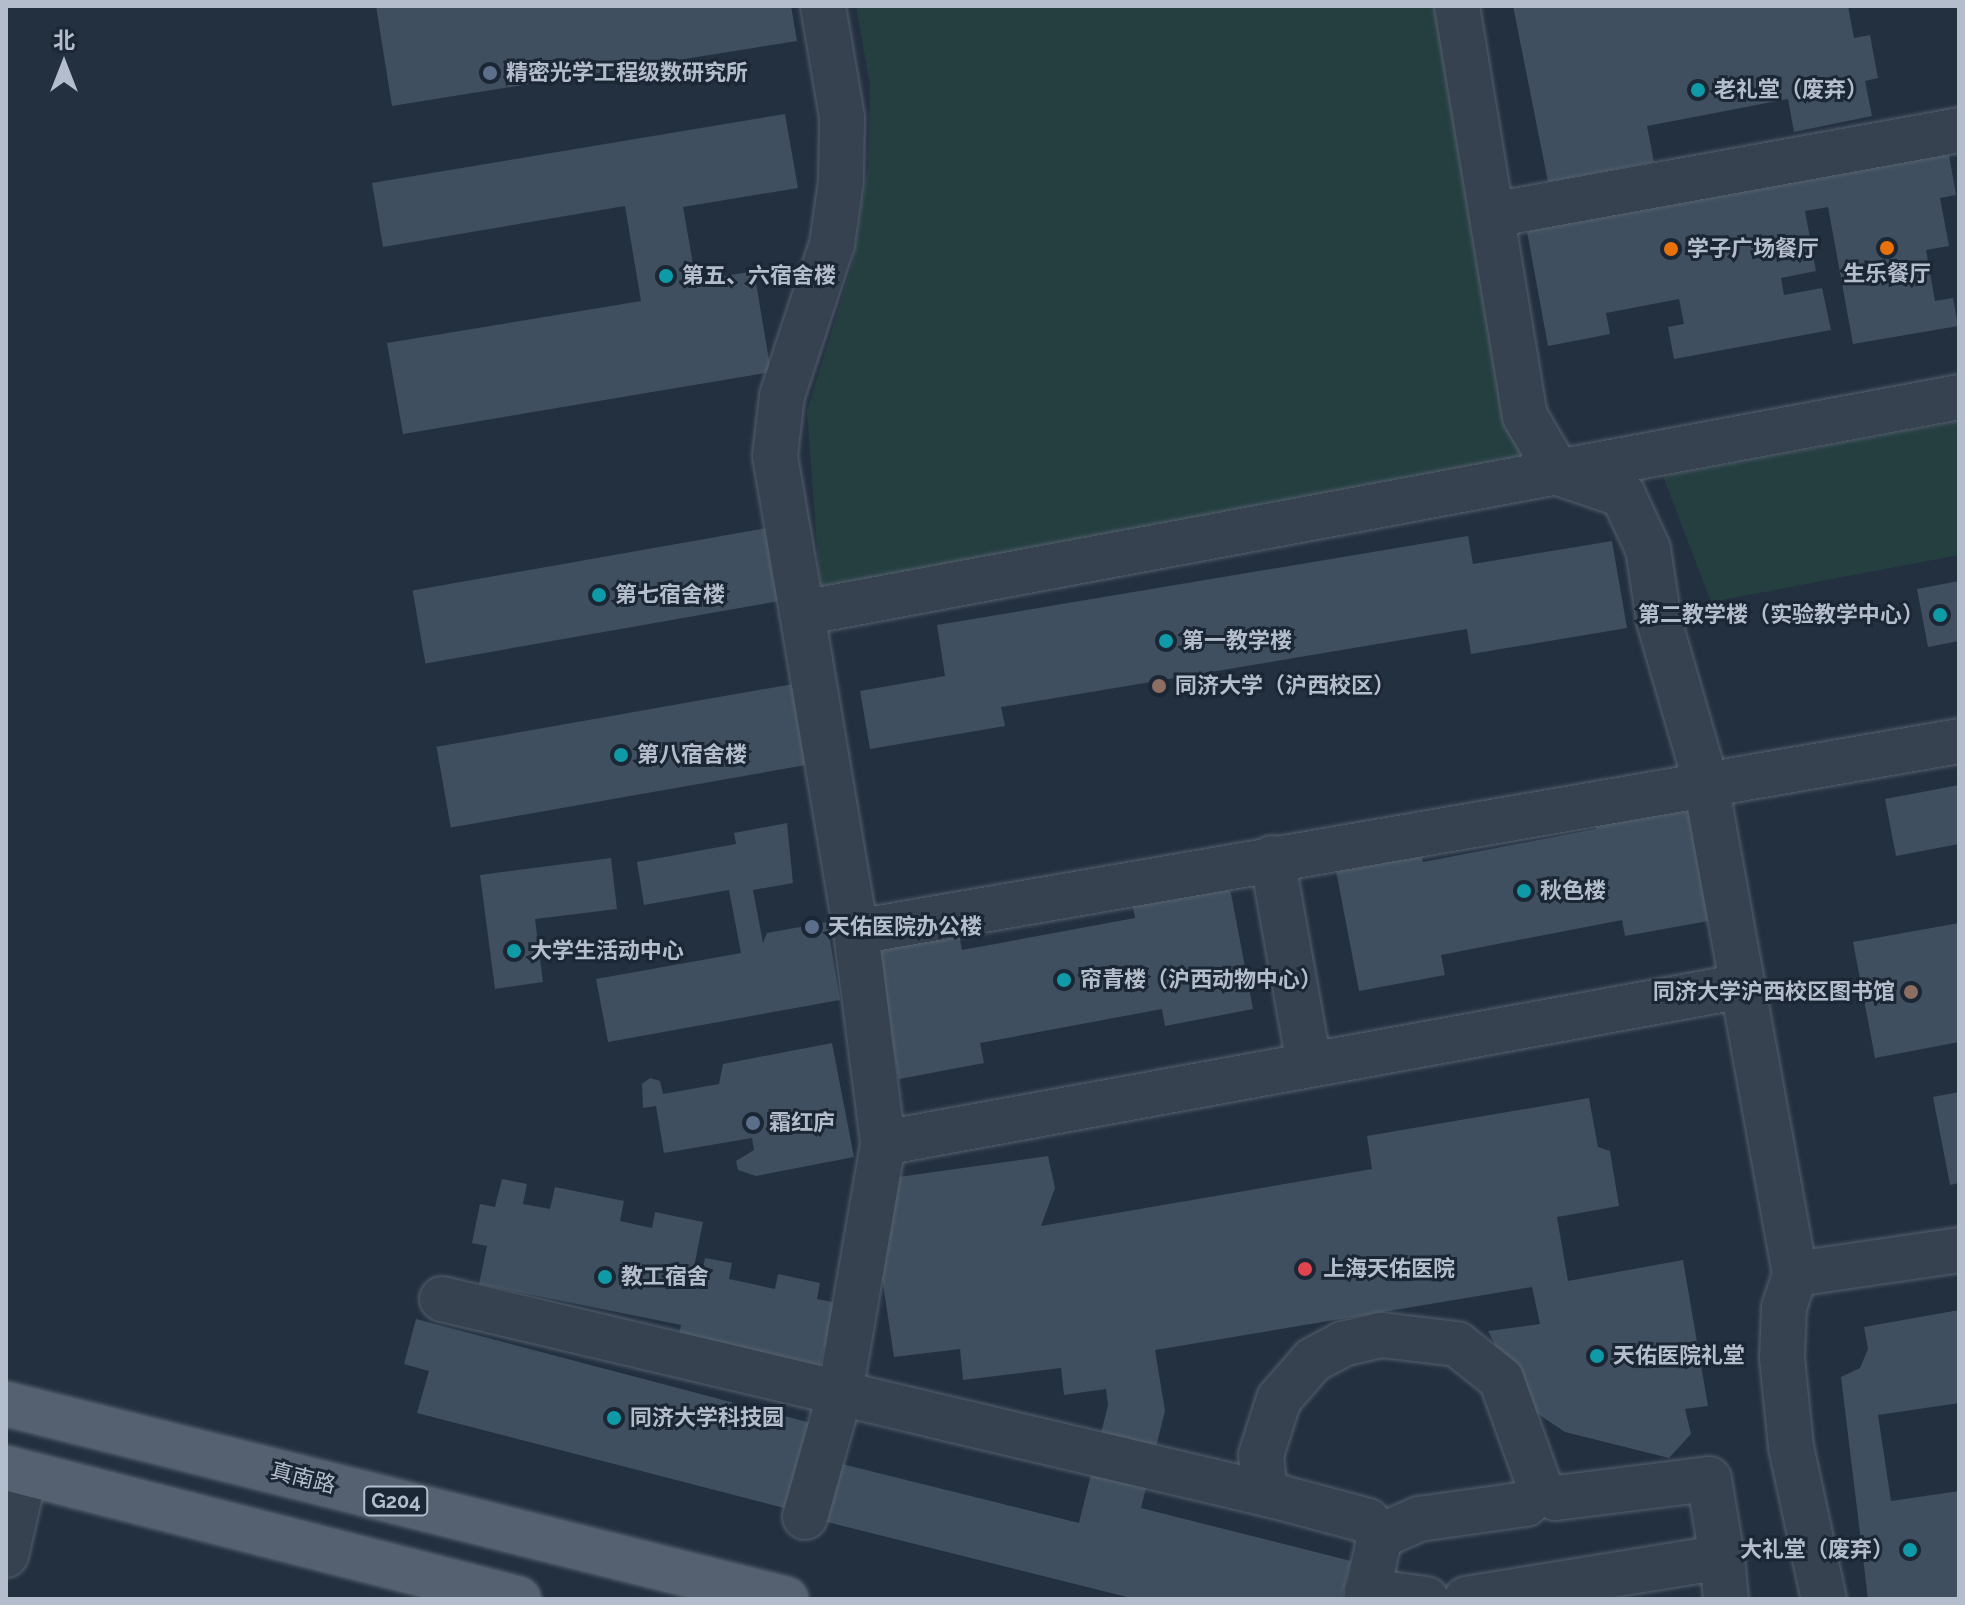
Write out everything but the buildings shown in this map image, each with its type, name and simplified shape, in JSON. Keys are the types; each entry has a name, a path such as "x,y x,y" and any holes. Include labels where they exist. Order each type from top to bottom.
{"main road":[{"name":"真南路","path":"6,1404 786,1599"},
{"path":"15,1471 519,1599"}],"lane":[{"path":"805,1517 840,1393 883,1143 856,932 775,456 782,396 832,244 841,181 842,117 823,6"},
{"path":"1457,6 1525,416 1558,473 1623,495 1648,549 1659,621 1705,779 1795,1274 1784,1308 1782,1358 1791,1447 1824,1599"},
{"path":"1492,215 1959,130"},
{"path":"802,613 1959,397"},
{"path":"856,932 1705,779 1959,741"},
{"path":"1272,858 1309,1064"},
{"path":"883,1143 1743,986"},
{"path":"1795,1274 1959,1250"},
{"path":"442,1299 1275,1496 1368,1521 1380,1536"},
{"path":"1275,1496 1264,1486 1261,1455 1279,1399 1313,1360 1381,1335 1457,1344 1483,1357 1501,1379 1541,1490 1556,1498 1709,1479 1724,1578 1466,1599"},
{"path":"6,1555 15,1471"},
{"path":"1380,1536 1419,1519 1526,1504 1541,1490"},
{"path":"1380,1536 1366,1595 1426,1599"}],"green space":[{"path":"856,6 1438,6 1520,456 820,587 807,411 852,265 868,167 870,85"},
{"path":"1959,421 1959,555 1711,602 1663,476"}],"place":[{"name":"精密光学工程级数研究所","path":"490,73"},
{"name":"老礼堂（废弃）","path":"1698,90"},
{"name":"生乐餐厅","path":"1887,248"},
{"name":"学子广场餐厅","path":"1671,249"},
{"name":"第五、六宿舍楼","path":"666,276"},
{"name":"第七宿舍楼","path":"599,595"},
{"name":"第二教学楼（实验教学中心）","path":"1940,615"},
{"name":"第一教学楼","path":"1166,641"},
{"name":"同济大学（沪西校区）","path":"1159,686"},
{"name":"第八宿舍楼","path":"621,755"},
{"name":"秋色楼","path":"1524,891"},
{"name":"天佑医院办公楼","path":"812,927"},
{"name":"大学生活动中心","path":"514,951"},
{"name":"帘青楼（沪西动物中心）","path":"1064,980"},
{"name":"同济大学沪西校区图书馆","path":"1911,992"},
{"name":"霜红庐","path":"753,1123"},
{"name":"上海天佑医院","path":"1305,1269"},
{"name":"教工宿舍","path":"605,1277"},
{"name":"天佑医院礼堂","path":"1597,1356"},
{"name":"同济大学科技园","path":"614,1418"},
{"name":"大礼堂（废弃）","path":"1910,1550"}]}
